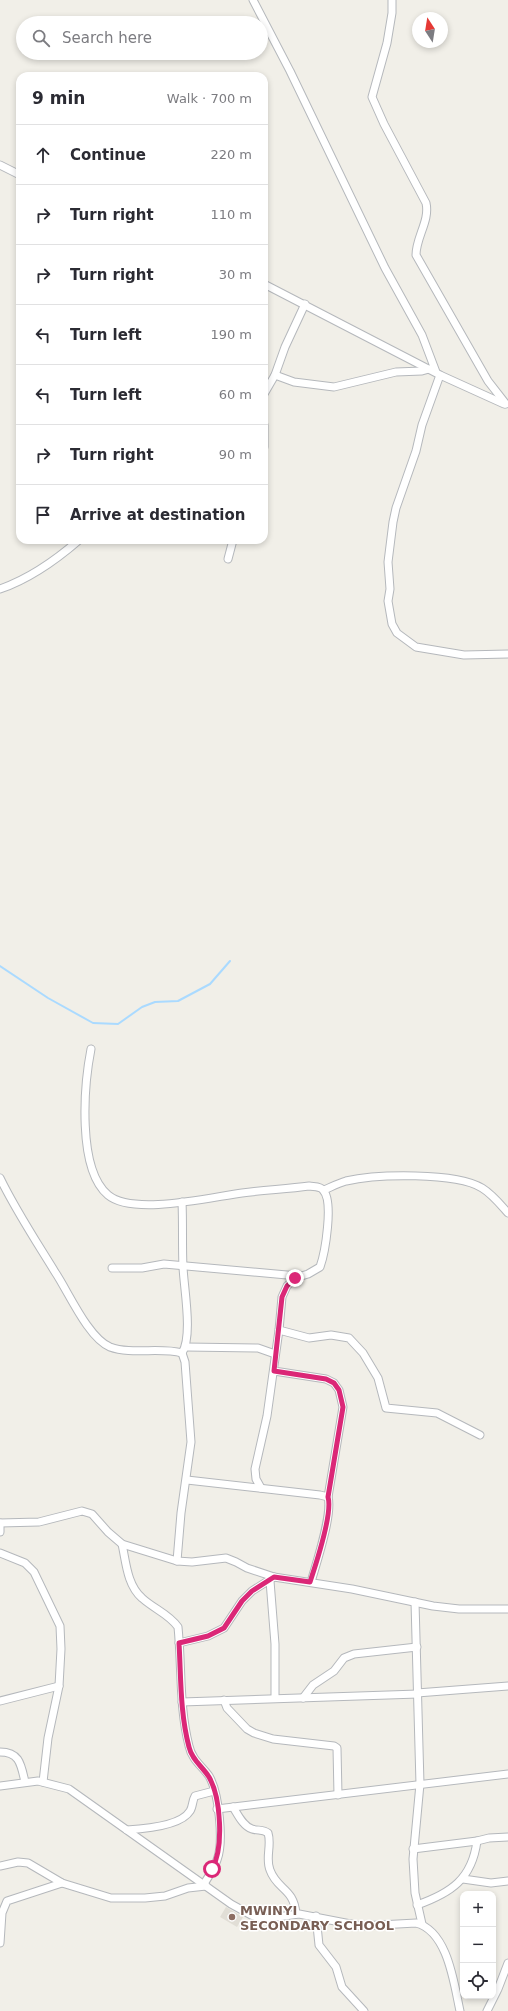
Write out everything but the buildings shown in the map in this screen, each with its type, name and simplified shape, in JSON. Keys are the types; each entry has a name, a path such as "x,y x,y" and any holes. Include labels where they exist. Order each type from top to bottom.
{"street":[{"path":"253,0 261,16"},
{"path":"392,0 392,13 387,43 372,97 384,124 426,203 427,209 425,223 418,240 416,255 488,381 507,405"},
{"path":"268,29 290,71 385,268 422,335 435,372 412,466 396,508 388,562 390,589 388,602 392,624 397,633 416,647 464,655 508,654"},
{"path":"0,165 16,173"},
{"path":"268,286 435,372 507,405"},
{"path":"268,387 275,375 285,347 305,304"},
{"path":"275,375 294,382 334,387 396,372 435,372"},
{"path":"0,589 16,584 61,556 74,544"},
{"path":"228,559 232,544"},
{"path":"91,1049 84,1099 90,1161 97,1181 109,1196 127,1204 141,1205 182,1202 243,1193 309,1186 318,1187 324,1190 328,1200 323,1258 320,1266 308,1274 298,1276 164,1264 142,1268 112,1268"},
{"path":"324,1190 346,1181 375,1177 409,1176 450,1179 469,1182 482,1188 508,1213"},
{"path":"0,1178 37,1245 88,1326 104,1344 112,1348 130,1350 174,1351 258,1348 276,1354"},
{"path":"177,1561 181,1514 187,1480 192,1433 184,1350 187,1310 183,1266 182,1202"},
{"path":"261,1488 256,1479 255,1469 267,1416 274,1371 282,1297 287,1286 298,1276"},
{"path":"279,1330 309,1338 331,1335 349,1338 363,1353 378,1378 386,1408 437,1413 480,1436"},
{"path":"274,1371 326,1379 334,1383 339,1390 343,1407 328,1497 328,1509 320,1548 310,1582"},
{"path":"187,1480 320,1494 328,1497"},
{"path":"0,1532 0,1523 39,1522 82,1511 92,1514 108,1532 122,1544 177,1561 192,1562 226,1558 272,1579 310,1582 446,1608 508,1609"},
{"path":"122,1544 129,1577 141,1598 173,1620 178,1628 182,1702 192,1755 208,1776 214,1791 220,1830 220,1851 205,1885"},
{"path":"0,1553 25,1564 34,1572 60,1626 60,1686 48,1738 43,1782"},
{"path":"179,1643 208,1636 224,1628 242,1601 252,1591 272,1579"},
{"path":"272,1579 275,1644 275,1698"},
{"path":"415,1602 420,1784 413,1849 413,1877 417,1905 422,1924 434,1934 448,1959 460,2011"},
{"path":"303,1698 313,1685 334,1671 344,1658 354,1654 417,1647"},
{"path":"0,1701 60,1686"},
{"path":"182,1702 418,1694 508,1686"},
{"path":"224,1700 227,1708 247,1729 254,1733 273,1739 334,1746 337,1748 338,1795"},
{"path":"0,1752 9,1752 17,1758 22,1766 25,1782"},
{"path":"217,1809 508,1774"},
{"path":"0,1786 25,1782 43,1782 69,1790 242,1911 258,1918 267,1919 296,1914 316,1916 361,1926 406,1923 422,1924"},
{"path":"127,1830 149,1829 180,1818 190,1812 195,1796 214,1791"},
{"path":"233,1807 240,1818 250,1828 268,1833 270,1839 269,1868 273,1877 292,1898 296,1914"},
{"path":"413,1849 477,1841 489,1838 508,1837"},
{"path":"417,1905 456,1887 463,1879 475,1855 477,1841"},
{"path":"0,1866 18,1862 28,1863 62,1884 99,1896 125,1899 165,1896 188,1888 205,1885"},
{"path":"463,1879 491,1883 508,1882"},
{"path":"0,1943 2,1913 7,1901 62,1884"},
{"path":"316,1916 319,1945 336,1967 342,1987 364,2011"},
{"path":"487,2011 495,1996 508,1963"}],"shaded area":[{"name":"MWINYI SECONDARY SCHOOL","path":"226,1907 243,1917 237,1927 220,1917"}],"waterway":[{"path":"0,966 48,998 93,1023 118,1024 142,1007 155,1002 178,1001 210,984 230,961"}],"place":[{"name":"MWINYI SECONDARY SCHOOL","path":"232,1917"}],"route":[{"path":"212,1869 220,1851 220,1830 215,1795 208,1776 197,1764 188,1746 180,1682 179,1643 208,1636 224,1628 233,1617 242,1601 252,1591 270,1581 274,1577 310,1582 320,1548 328,1509 328,1497 343,1407 342,1397 334,1383 326,1379 274,1371 282,1297 287,1286 295,1278"}]}
